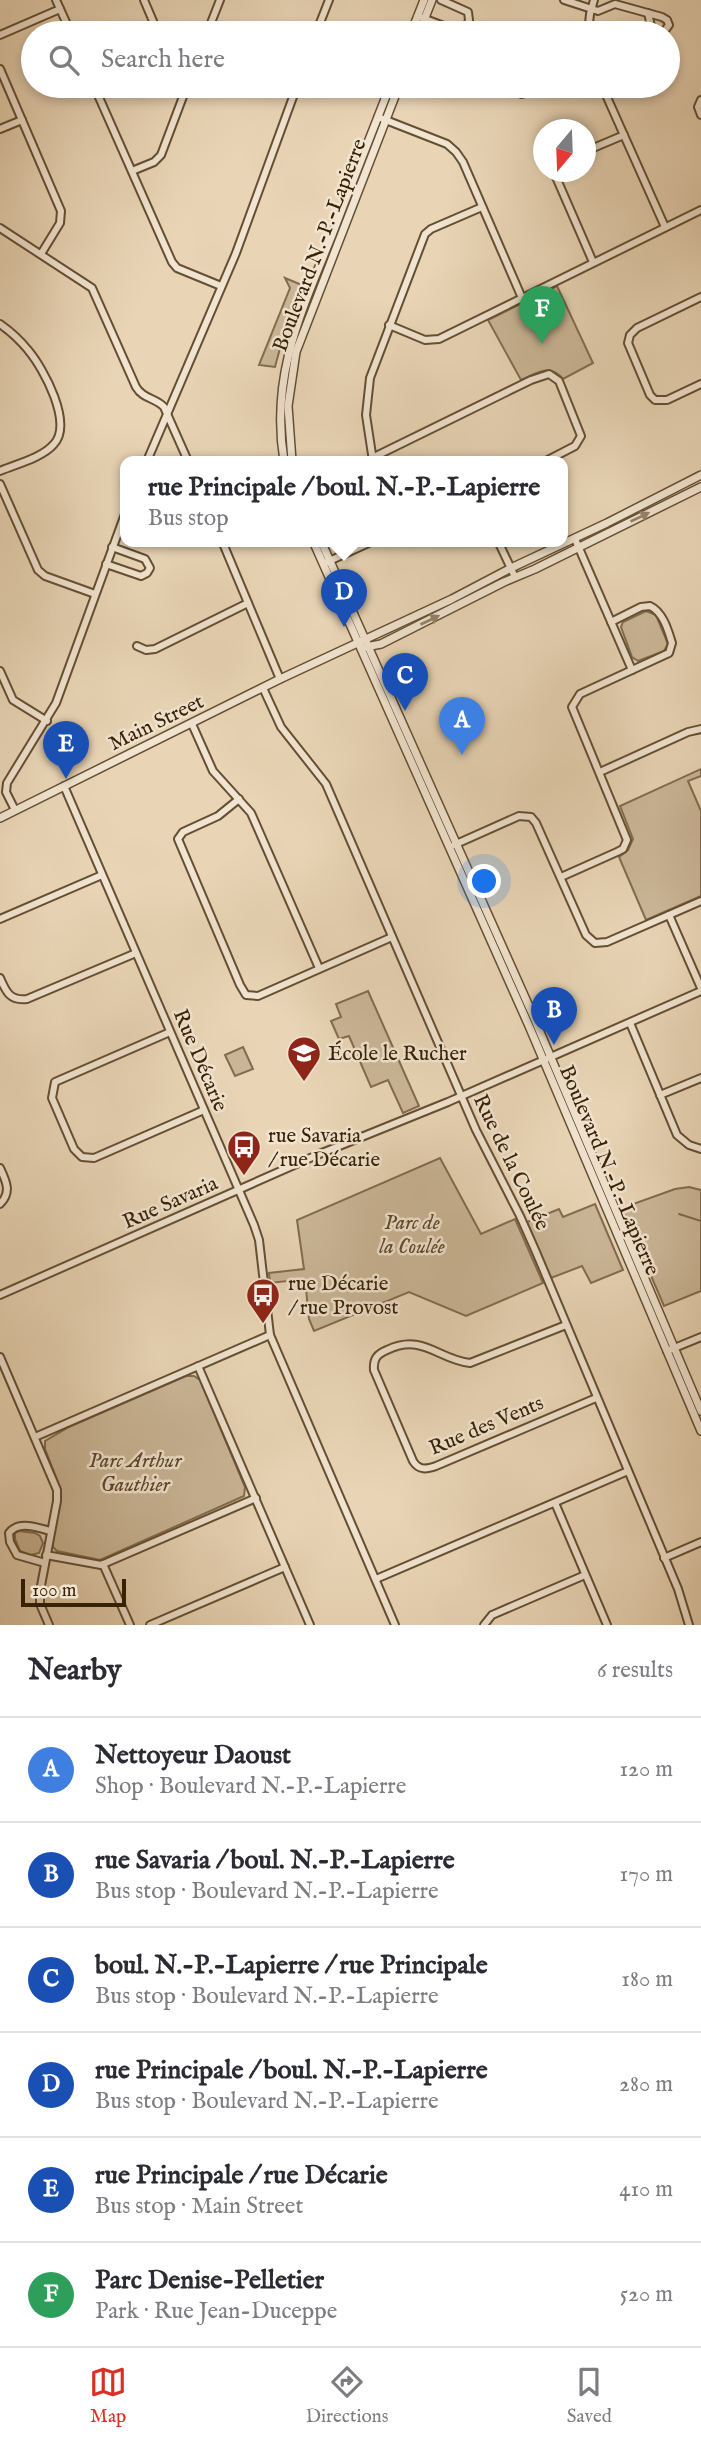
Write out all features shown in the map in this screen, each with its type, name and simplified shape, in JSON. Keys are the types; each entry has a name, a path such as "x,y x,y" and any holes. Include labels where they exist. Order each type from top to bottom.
{"street":[{"path":"56,0 66,21"},
{"path":"144,0 153,21"},
{"path":"212,21 220,0"},
{"path":"321,21 329,0"},
{"path":"420,21 424,0"},
{"path":"418,21 432,0"},
{"path":"441,0 468,12 469,21"},
{"path":"564,0 599,11 614,2 667,21"},
{"path":"590,21 594,0"},
{"path":"32,21 60,9"},
{"path":"648,13 650,21"},
{"path":"421,17 431,21"},
{"path":"0,35 21,26"},
{"path":"0,69 62,214 60,223 41,254"},
{"path":"99,98 174,265 221,286"},
{"path":"132,171 154,162 161,155 182,98"},
{"path":"149,456 236,253 293,98"},
{"name":"Boulevard N.-P.-Lapierre","path":"292,456 288,406 296,352 387,98"},
{"name":"Boulevard N.-P.-Lapierre","path":"284,456 280,421 281,391 290,342 392,98"},
{"path":"607,98 665,227"},
{"path":"701,100 698,107 701,115"},
{"path":"382,118 454,149 463,162 522,298"},
{"path":"0,129 22,120"},
{"path":"596,147 624,135"},
{"path":"558,182 593,262"},
{"path":"371,456 366,425 371,373 426,233 482,207"},
{"path":"389,325 425,340 434,340 701,210"},
{"path":"0,228 92,288 138,391 161,403 186,456"},
{"path":"701,297 639,327 630,335 628,343 650,395 655,400 667,400 701,384"},
{"path":"0,324 19,339 35,359 61,419 59,437 50,448 0,471"},
{"path":"378,456 531,380 549,374 559,381 581,432 575,446 555,456"},
{"path":"568,542 701,475"},
{"path":"0,484 38,570 45,576 95,594"},
{"path":"364,644 382,644 701,487"},
{"path":"15,810 6,792 7,783 56,703 120,527"},
{"path":"575,539 632,670"},
{"path":"106,564 141,576 150,568 145,559 112,547"},
{"path":"225,547 280,680"},
{"name":"Boulevard N.-P.-Lapierre","path":"317,547 327,562"},
{"name":"Boulevard N.-P.-Lapierre","path":"323,547 327,562 547,1058 671,1350 701,1431"},
{"path":"327,562 360,547"},
{"path":"501,547 515,577"},
{"path":"364,644 510,568 557,547"},
{"path":"136,646 146,650 155,649 248,603"},
{"path":"561,877 617,852 627,843 627,834 574,714 573,702 580,694 669,653 672,643 658,611 650,606 641,607 611,622"},
{"name":"Main Street","path":"0,818 263,688 364,644"},
{"path":"0,671 15,702 47,721"},
{"name":"Rue de la Coulée","path":"263,688 281,727 324,779 461,1096 520,1216 684,1604 689,1625"},
{"path":"192,723 213,771 251,813 319,968"},
{"path":"600,772 688,732 701,729"},
{"name":"Rue Décarie","path":"64,786 259,1240 270,1335 396,1625"},
{"path":"239,799 212,819 183,832 178,839 246,995 258,996 392,937"},
{"path":"453,845 519,816 530,816 537,823 586,934 594,943 604,943 701,901"},
{"path":"0,919 102,875"},
{"path":"669,915 701,989"},
{"path":"0,978 9,996 17,1000 27,999 136,953"},
{"name":"Rue Savaria","path":"0,1295 317,1155 630,1023 701,989"},
{"path":"630,1023 680,1138 701,1149"},
{"path":"170,1032 55,1082 52,1098 74,1149 82,1157 94,1158 204,1110"},
{"path":"660,1095 701,1077"},
{"path":"0,1168 8,1188 0,1204"},
{"name":"Rue des Vents","path":"566,1325 470,1363 460,1362 417,1344 404,1343 378,1354 374,1370 413,1461 424,1469 596,1398"},
{"path":"35,1437 270,1335"},
{"path":"671,1350 701,1337"},
{"name":"Boulevard N.-P.-Lapierre","path":"671,1350 701,1411"},
{"path":"0,1357 57,1490 40,1600 49,1625"},
{"path":"198,1366 310,1625"},
{"path":"376,1579 628,1471"},
{"path":"47,1555 95,1565 103,1564 256,1499"},
{"path":"555,1503 607,1625"},
{"path":"45,1563 17,1555 10,1542 9,1533 20,1525 51,1531"},
{"path":"664,1558 701,1542"},
{"path":"103,1564 130,1625"},
{"path":"150,1625 285,1567"},
{"path":"484,1625 492,1615 585,1575"}],"green space":[{"path":"285,278 302,285 286,326 275,367 259,365 290,288"},
{"path":"557,286 593,363 563,379 548,370 521,380 488,320"},
{"path":"646,611 656,615 668,644 664,651 638,661 632,657 621,627 623,622"},
{"path":"701,769 701,776 688,781 701,811 701,896 646,920 619,857 628,850 633,839 620,806"},
{"path":"368,991 419,1106 403,1113 388,1080 371,1087 349,1036 339,1039 331,1021 341,1017 336,1004"},
{"path":"243,1047 253,1069 235,1076 225,1055"},
{"name":"Parc de la Coulée","path":"440,1158 481,1234 515,1219 543,1283 466,1316 409,1292 314,1331 309,1319 305,1279 270,1283 269,1273 304,1269 297,1220"},
{"path":"689,1187 701,1190 701,1291 664,1306 622,1208 675,1189"},
{"path":"595,1204 623,1270 591,1283 582,1266 551,1278 527,1222 559,1209 563,1217"},
{"name":"Parc Arthur Gauthier","path":"186,1376 194,1376 200,1380 245,1487 244,1496 100,1560 57,1551 53,1542 61,1490 45,1449 45,1441 69,1427"},
{"path":"19,1531 40,1536 43,1543 39,1553 31,1555 20,1551 15,1539 15,1533"}],"waterway":[{"path":"679,1214 701,1221"}],"place":[{"name":"Parc Denise-Pelletier","path":"542,344"},
{"name":"rue Principale / boul. N.-P.-Lapierre","path":"344,627"},
{"name":"boul. N.-P.-Lapierre / rue Principale","path":"405,711"},
{"name":"Nettoyeur Daoust","path":"462,755"},
{"name":"rue Principale / rue Décarie","path":"66,779"},
{"name":"rue Savaria / boul. N.-P.-Lapierre","path":"554,1045"},
{"name":"École le Rucher","path":"304,1083"},
{"name":"rue Savaria / rue Décarie","path":"244,1177"},
{"name":"rue Décarie / rue Provost","path":"263,1325"}]}
